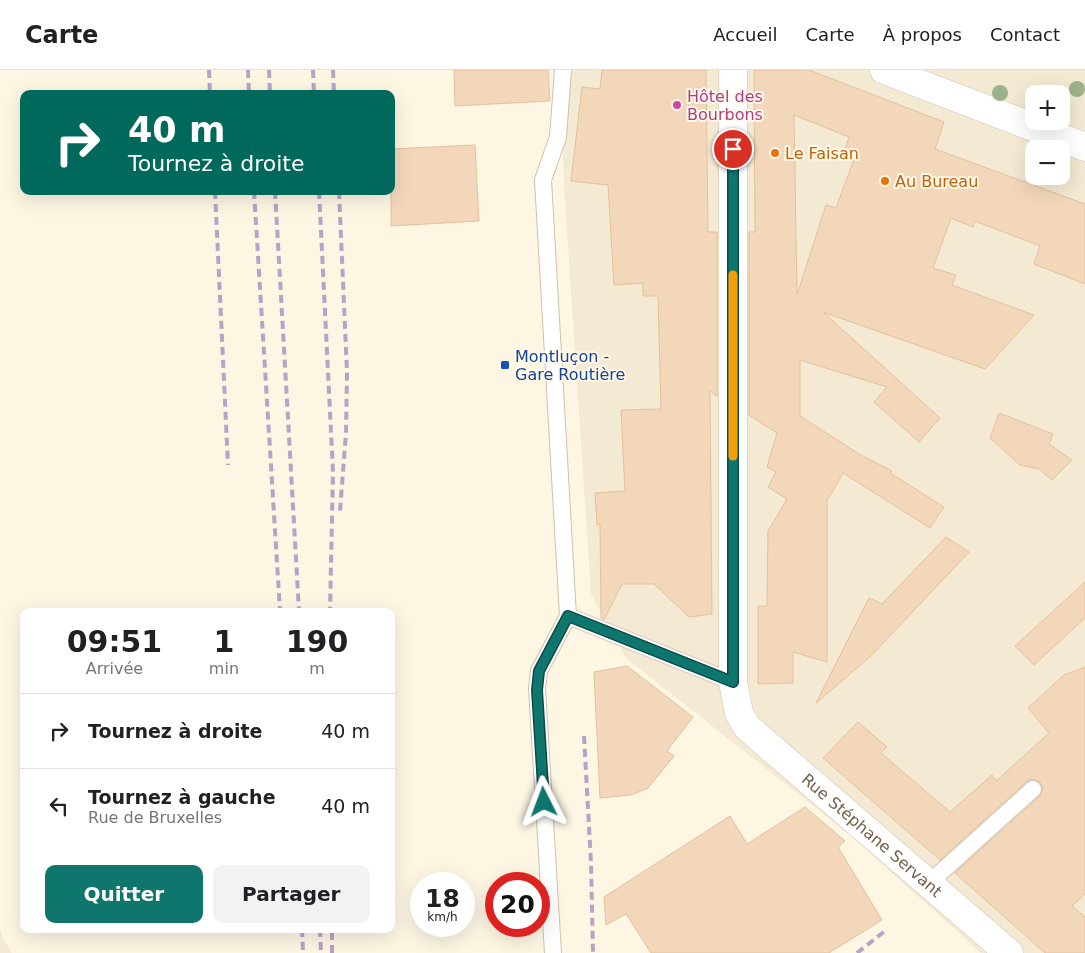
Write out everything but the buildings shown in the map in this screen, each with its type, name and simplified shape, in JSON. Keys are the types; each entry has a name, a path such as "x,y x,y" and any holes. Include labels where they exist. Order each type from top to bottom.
{"street":[{"path":"733,70 733,682"},
{"path":"884,70 1085,147"},
{"name":"Rue Stéphane Servant","path":"733,682 739,713 747,727 1009,953"}],"lane":[{"path":"553,953 537,690 539,671 568,616 543,180 558,137 563,70"},
{"path":"568,616 733,682"},
{"path":"929,883 1034,789"}],"shaded area":[{"path":"560,70 1085,70 1085,953 981,953 850,835 626,658 591,594 564,184"},
{"path":"0,929 4,940 12,953 0,953"}],"railway":[{"path":"209,70 210,90"},
{"path":"248,70 249,90"},
{"path":"269,70 270,90"},
{"path":"313,70 314,90"},
{"path":"333,70 334,90"},
{"path":"215,195 228,465"},
{"path":"254,195 280,608"},
{"path":"275,195 299,608"},
{"path":"319,195 333,472 330,608"},
{"path":"339,195 347,372 346,433 340,511"},
{"path":"584,736 591,863 593,953"},
{"path":"857,953 885,931"},
{"path":"302,933 303,953"},
{"path":"320,933 321,953"},
{"path":"332,933 332,953"}],"slow traffic":[{"path":"733,275 733,456"}],"place":[{"name":"Hôtel des Bourbons","path":"677,105"},
{"name":"Le Faisan","path":"775,153"},
{"name":"Au Bureau","path":"885,181"},
{"name":"Montluçon - Gare Routière","path":"505,365"}],"route":[{"path":"544,802 537,690 539,671 568,616 733,682 733,149"}]}
